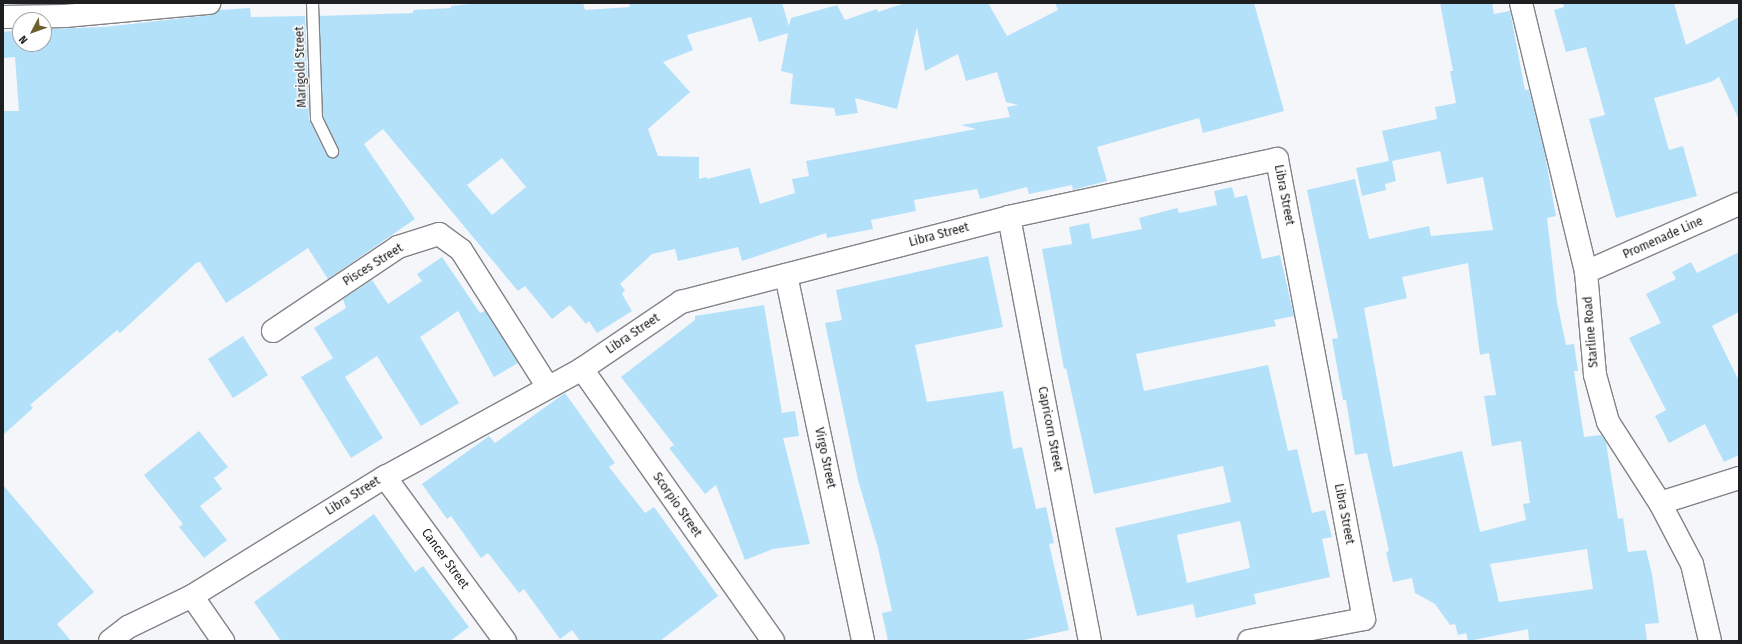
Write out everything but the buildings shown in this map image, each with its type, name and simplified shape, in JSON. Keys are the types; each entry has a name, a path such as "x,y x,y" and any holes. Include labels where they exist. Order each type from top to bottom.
{"street":[{"path":"3,17 65,16 209,3"},
{"name":"Starline Road","path":"1521,3 1586,272 1595,375 1608,422 1660,503 1692,564 1710,641"},
{"name":"Libra Street","path":"110,641 128,627 192,596 385,477 582,369 680,302 1010,217 1277,159 1364,619 1249,641"},
{"name":"Promenade Line","path":"1586,272 1739,204"},
{"name":"Capricorn Street","path":"1010,217 1090,641"},
{"name":"Pisces Street","path":"273,331 398,247 439,234 461,250 548,387"},
{"name":"Virgo Street","path":"786,275 863,641"},
{"name":"Scorpio Street","path":"582,369 773,641"},
{"name":"Cancer Street","path":"385,477 505,641"},
{"path":"1660,503 1739,478"},
{"path":"192,596 224,641"}],"lane":[{"name":"Marigold Street","path":"312,3 316,118 332,151"}]}
